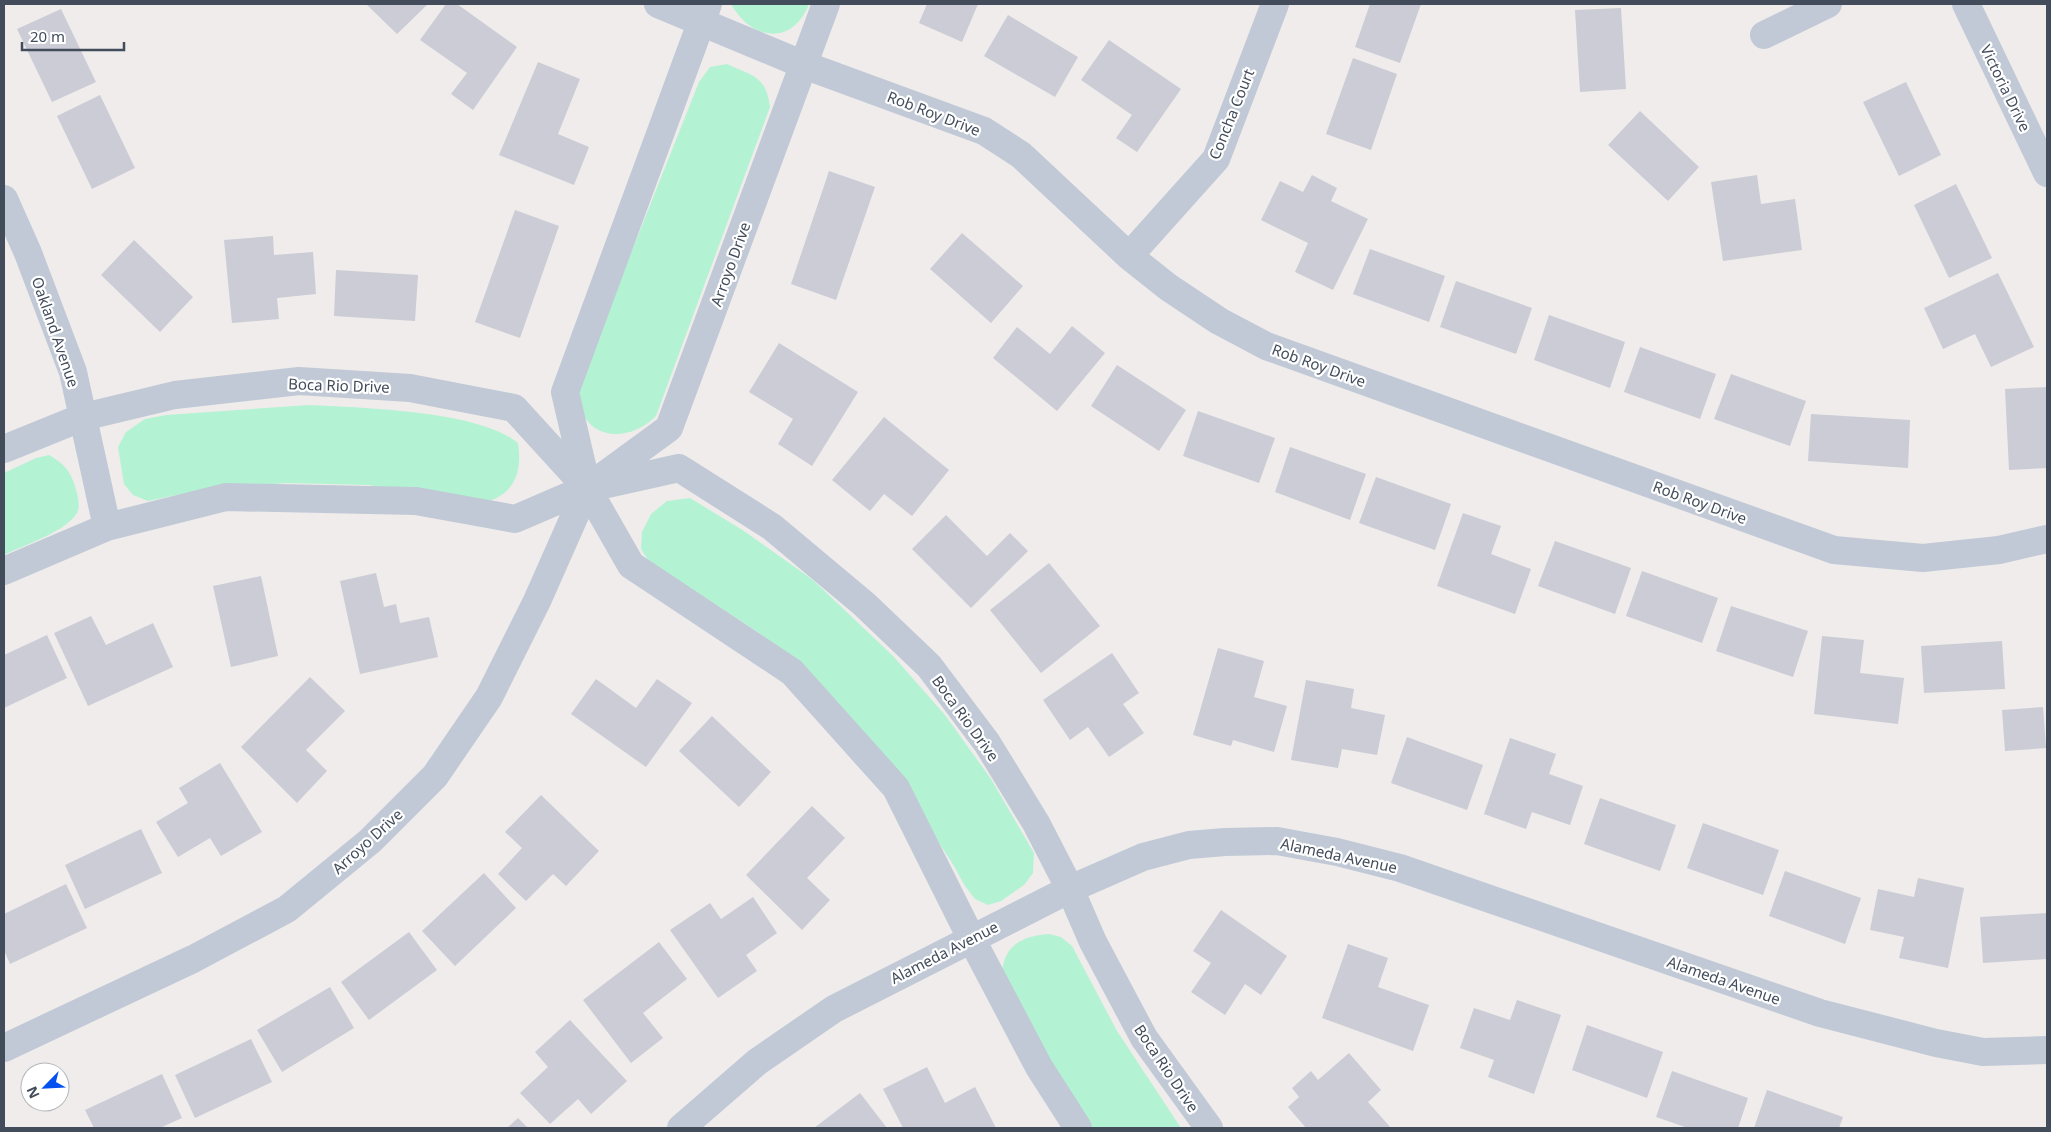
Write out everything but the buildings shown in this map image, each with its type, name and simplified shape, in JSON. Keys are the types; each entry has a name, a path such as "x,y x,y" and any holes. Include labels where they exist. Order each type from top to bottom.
{"street":[{"name":"Rob Roy Drive","path":"658,4 705,13 804,64 984,131 1021,155 1129,256 1168,287 1219,320 1266,346 1834,550 1923,558 1999,550 2047,539"},
{"name":"Arroyo Drive","path":"4,1048 192,959 287,909 370,841 436,776 489,697 537,601 587,488 669,428 826,4"},
{"name":"Concha Court","path":"1129,256 1216,159 1275,4"},
{"path":"1764,34 1828,4"},
{"name":"Victoria Drive","path":"1966,4 2047,173"},
{"path":"587,488 565,392 705,13"},
{"name":"Oakland Avenue","path":"4,199 28,253 73,372 107,527"},
{"name":"Boca Rio Drive","path":"4,450 83,417 175,396 299,381 410,388 514,408 587,488 631,565 792,672 896,788 970,938 1039,1067 1078,1128"},
{"name":"Boca Rio Drive","path":"4,570 107,527 226,497 416,501 515,519 587,488 679,468 772,527 864,604 929,666 987,743 1036,823 1070,889 1093,942 1144,1038 1209,1128"},
{"name":"Alameda Avenue","path":"681,1128 757,1062 834,1009 970,938 1070,889 1143,858 1188,845 1225,842 1277,841 1337,852 1400,868 1820,1013 1936,1044 1983,1052 2047,1050"}],"green space":[{"path":"731,4 809,4 802,18 792,27 782,32 771,34 749,25 739,16"},
{"path":"727,64 757,78 765,89 770,107 656,416 634,431 609,434 598,430 589,423 582,412 579,391 583,374 699,82 710,67"},
{"path":"309,405 418,413 448,417 476,424 499,432 518,443 519,465 517,475 513,483 500,496 479,504 369,485 286,483 196,491 148,501 133,495 124,484 118,447 126,432 145,419 166,415"},
{"path":"49,455 62,464 71,476 78,499 79,507 77,513 72,520 54,532 4,555 4,473 36,458"},
{"path":"690,498 744,531 813,580 893,656 945,715 991,779 1034,853 1033,873 1024,885 1001,901 988,905 975,899 892,770 830,697 759,633 675,578 652,566 641,549 642,532 651,514 667,501"},
{"path":"1049,934 1061,937 1072,946 1117,1031 1181,1128 1088,1128 1002,973 1006,955 1016,944 1031,937"}]}
